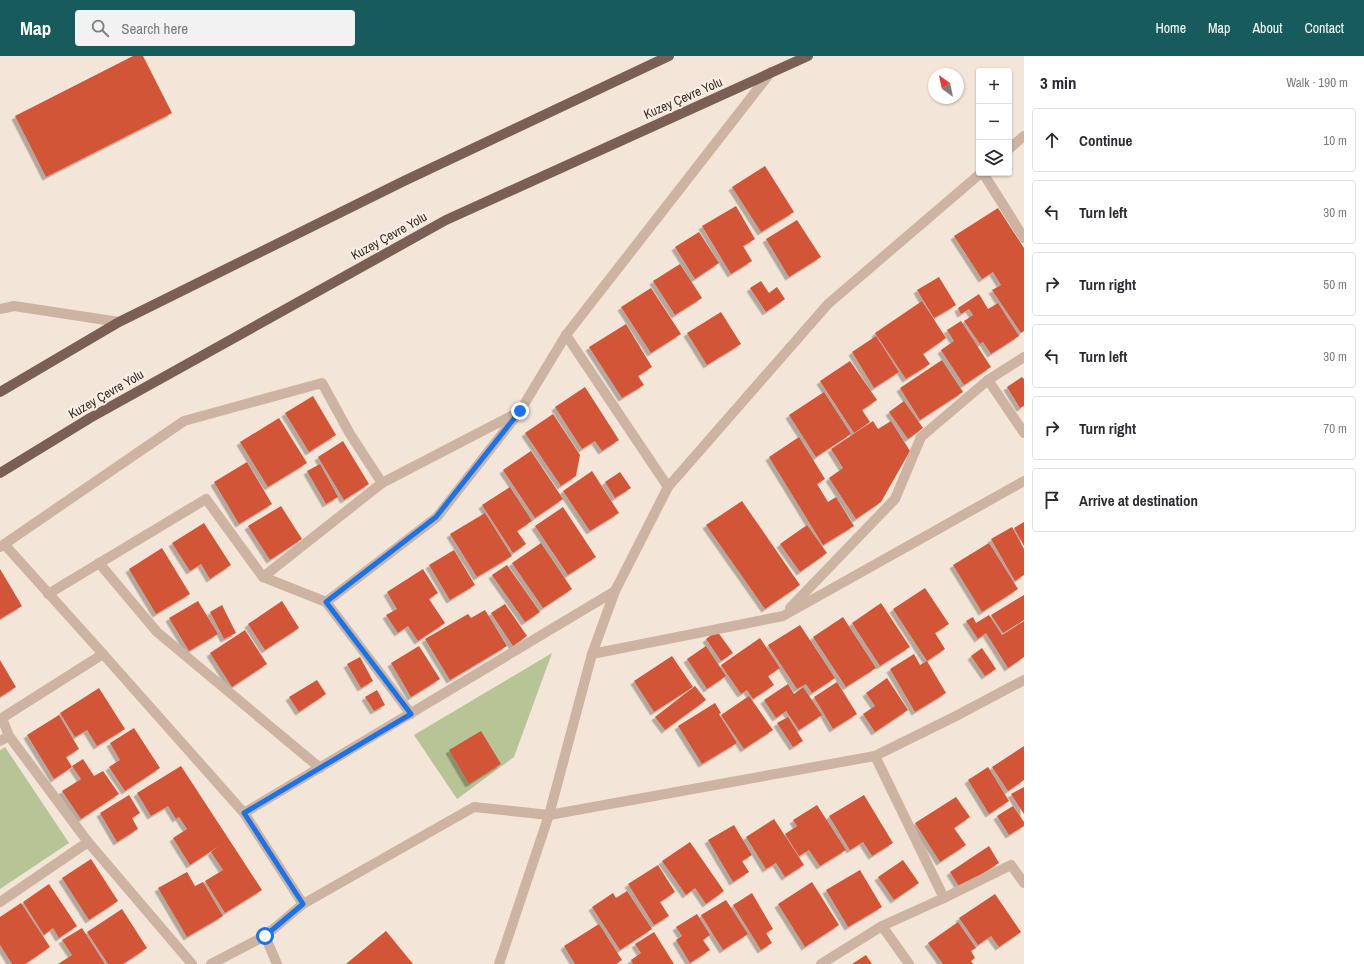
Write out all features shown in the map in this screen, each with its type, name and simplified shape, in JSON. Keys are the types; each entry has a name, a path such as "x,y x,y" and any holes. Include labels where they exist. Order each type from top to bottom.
{"main road":[{"path":"0,392 119,322 404,181 669,56"},
{"name":"Kuzey Çevre Yolu","path":"0,473 90,418 446,220 808,56"}],"street":[{"path":"326,602 436,517 520,411 566,335 771,72"},
{"path":"1012,146 1024,136"},
{"path":"499,964 549,814 592,654 615,591 668,487 828,304 978,176"},
{"path":"984,176 1024,238"},
{"path":"0,309 14,306 119,322"},
{"path":"566,335 668,487"},
{"path":"783,616 895,499 921,437 988,380 1024,357"},
{"path":"988,380 1024,433"},
{"path":"303,904 244,813 103,654 2,546 184,421 322,382 350,434 382,484"},
{"path":"263,577 382,484 520,411"},
{"path":"592,654 783,616 1024,481"},
{"path":"48,594 206,499 263,577 326,602 411,714"},
{"path":"99,563 157,632 320,768"},
{"path":"244,813 615,591"},
{"path":"103,654 2,718 4,739 88,842 192,964"},
{"path":"211,964 265,936 303,904 474,807 549,814 875,756 1024,680"},
{"path":"875,756 944,898"},
{"path":"0,902 88,842"},
{"path":"821,964 882,926 1011,865 1024,883"},
{"path":"882,926 909,964"},
{"path":"265,936 277,964"}],"green space":[{"path":"552,653 514,757 457,799 414,735"},
{"path":"5,747 69,843 0,889 0,750"}],"building":[{"path":"133,56 143,56 172,113 46,177 15,116"},
{"path":"765,166 794,212 761,232 732,187"},
{"path":"736,206 755,239 743,246 752,261 731,274 702,226"},
{"path":"998,208 1024,248 1024,331 1021,333 992,290 1001,285 993,272 982,279 954,236"},
{"path":"797,220 821,257 789,277 766,239"},
{"path":"699,232 719,263 695,279 675,247"},
{"path":"680,264 702,298 675,315 653,281"},
{"path":"939,277 956,305 934,318 917,290"},
{"path":"761,281 769,293 777,287 785,299 766,312 750,288"},
{"path":"651,288 681,334 651,353 621,307"},
{"path":"979,294 988,309 998,303 1019,336 991,354 983,342 980,344 964,321 973,315 969,309 961,314 958,308"},
{"path":"922,301 946,338 923,354 930,364 906,379 875,333"},
{"path":"721,312 741,344 707,365 687,333"},
{"path":"961,321 991,367 964,385 941,350 954,341 947,330"},
{"path":"626,324 652,367 638,376 644,385 622,398 589,347"},
{"path":"876,336 899,372 874,388 852,352"},
{"path":"942,360 963,392 920,420 900,388"},
{"path":"850,361 877,400 862,410 870,422 854,433 820,381"},
{"path":"1022,377 1024,379 1024,406 1020,408 1007,387"},
{"path":"585,387 619,440 602,451 595,441 582,449 555,407"},
{"path":"824,392 851,434 816,457 789,415"},
{"path":"313,396 336,435 309,452 285,413"},
{"path":"904,401 923,428 908,439 889,412"},
{"path":"553,414 580,455 576,476 561,486 525,433"},
{"path":"279,418 307,463 268,487 240,442"},
{"path":"873,421 878,429 891,421 910,451 881,502 856,519 829,478 843,468 831,449"},
{"path":"799,437 825,479 817,484 828,502 836,497 854,526 823,545 769,457"},
{"path":"343,441 369,484 344,500 318,457"},
{"path":"531,451 563,499 535,518 503,470"},
{"path":"247,462 272,504 239,524 214,482"},
{"path":"320,464 338,497 326,504 307,471"},
{"path":"592,471 619,513 590,531 563,491"},
{"path":"620,472 631,488 615,498 605,482"},
{"path":"510,487 532,521 517,531 526,544 513,553 482,505"},
{"path":"742,501 800,585 765,609 706,525"},
{"path":"281,506 302,539 270,560 248,526"},
{"path":"563,507 596,557 568,575 535,526"},
{"path":"485,513 512,556 477,577 450,534"},
{"path":"1024,522 1024,546 1014,528"},
{"path":"204,523 231,565 210,579 201,564 190,571 172,543"},
{"path":"807,525 827,553 800,572 780,544"},
{"path":"1012,527 1024,549 1024,575 1015,581 991,539"},
{"path":"541,543 572,589 543,608 512,563"},
{"path":"989,543 1018,589 982,612 953,565"},
{"path":"162,548 190,594 156,614 129,569"},
{"path":"454,550 475,585 450,600 429,565"},
{"path":"507,565 540,612 525,622 492,575"},
{"path":"0,569 22,606 0,619"},
{"path":"423,569 438,593 429,599 445,623 418,641 408,626 398,633 386,615 397,609 387,592"},
{"path":"925,588 949,624 935,633 945,649 927,661 893,609"},
{"path":"1024,595 1024,620 1003,633 991,615"},
{"path":"198,601 218,634 189,651 169,618"},
{"path":"282,601 299,628 265,650 248,624"},
{"path":"881,603 910,647 880,666 852,623"},
{"path":"505,604 527,636 513,646 491,613"},
{"path":"222,605 236,633 224,639 210,612"},
{"path":"485,610 507,646 450,680 425,639 468,614 471,618"},
{"path":"989,615 1002,635 1024,621 1024,657 1008,668 986,633 978,639 966,621 973,617 976,623"},
{"path":"843,617 876,668 846,687 813,637"},
{"path":"800,625 835,678 812,693 806,684 797,689 768,645"},
{"path":"245,630 267,664 232,687 210,653"},
{"path":"717,631 733,653 721,661 706,639"},
{"path":"760,638 780,668 768,676 774,685 753,699 747,690 741,694 721,665"},
{"path":"419,646 440,679 411,697 391,663"},
{"path":"706,646 726,676 707,689 687,659"},
{"path":"982,648 996,669 985,676 971,656"},
{"path":"914,654 920,665 927,661 946,693 915,712 890,669"},
{"path":"672,656 693,687 654,712 634,681"},
{"path":"360,657 373,681 361,688 347,664"},
{"path":"0,660 16,687 0,697"},
{"path":"887,678 908,710 875,732 863,714 875,706 866,693"},
{"path":"317,680 326,694 299,712 289,697"},
{"path":"837,682 857,714 833,729 814,697"},
{"path":"788,684 794,694 803,687 822,715 799,730 786,711 776,718 764,700"},
{"path":"695,686 706,700 665,730 655,717"},
{"path":"99,688 125,729 97,746 87,730 75,737 60,713"},
{"path":"377,690 385,705 374,711 365,697"},
{"path":"749,696 773,730 744,749 721,715"},
{"path":"715,703 721,713 719,714 737,743 702,764 678,726"},
{"path":"59,715 79,749 66,757 72,767 54,779 27,735"},
{"path":"788,717 803,741 793,747 777,723"},
{"path":"134,728 160,768 125,791 109,767 120,760 110,743"},
{"path":"481,731 501,764 469,784 449,750"},
{"path":"1024,746 1024,780 1008,791 992,767"},
{"path":"83,759 94,776 103,771 119,794 81,819 62,791 81,779 72,766"},
{"path":"181,766 262,890 225,913 205,881 223,870 211,852 219,846 190,865 173,838 187,829 179,817 176,819 168,806 151,816 137,793"},
{"path":"988,767 1009,801 989,814 968,780"},
{"path":"1024,787 1024,814 1011,794"},
{"path":"129,795 140,813 132,818 138,829 117,842 100,813"},
{"path":"864,795 893,843 872,856 863,842 850,850 829,816"},
{"path":"956,797 970,817 954,828 966,845 940,862 915,823"},
{"path":"817,805 846,850 820,866 809,850 799,856 785,834 797,826 793,820"},
{"path":"1013,806 1024,822 1024,826 1009,835 997,816"},
{"path":"774,819 804,865 785,877 776,863 766,869 746,837"},
{"path":"734,825 752,855 742,861 749,872 733,882 708,840"},
{"path":"690,842 724,891 706,904 695,888 686,895 662,861"},
{"path":"989,846 999,863 960,888 950,872"},
{"path":"91,859 118,901 89,920 62,878"},
{"path":"903,860 919,883 894,900 878,877"},
{"path":"658,865 675,892 660,902 669,916 654,925 628,884"},
{"path":"860,870 882,907 848,927 826,890"},
{"path":"187,872 195,886 203,882 223,916 187,937 158,888"},
{"path":"812,882 839,925 805,947 778,904"},
{"path":"49,884 77,926 59,938 53,928 44,935 23,902"},
{"path":"627,891 652,929 620,950 592,907 613,893 616,898"},
{"path":"752,893 773,929 766,933 772,943 761,950 733,905"},
{"path":"995,894 1021,932 999,947 991,936 978,945 959,918"},
{"path":"726,900 748,934 723,950 701,915"},
{"path":"21,903 50,947 25,964 12,964 0,945 0,917"},
{"path":"122,909 147,948 123,964 108,964 87,932"},
{"path":"697,914 710,935 703,940 710,950 690,963 676,940 682,936 676,927"},
{"path":"958,922 976,948 971,951 975,958 971,961 973,964 943,964 928,943"},
{"path":"599,924 622,960 616,964 575,964 564,946"},
{"path":"82,928 105,964 58,964 72,955 62,940"},
{"path":"386,931 413,964 346,964"},
{"path":"654,932 674,964 633,964 631,960 641,953 635,944"},
{"path":"866,955 872,964 852,964"}],"route":[{"path":"265,936 303,904 244,813 411,714 326,602 436,517 520,411"}]}
